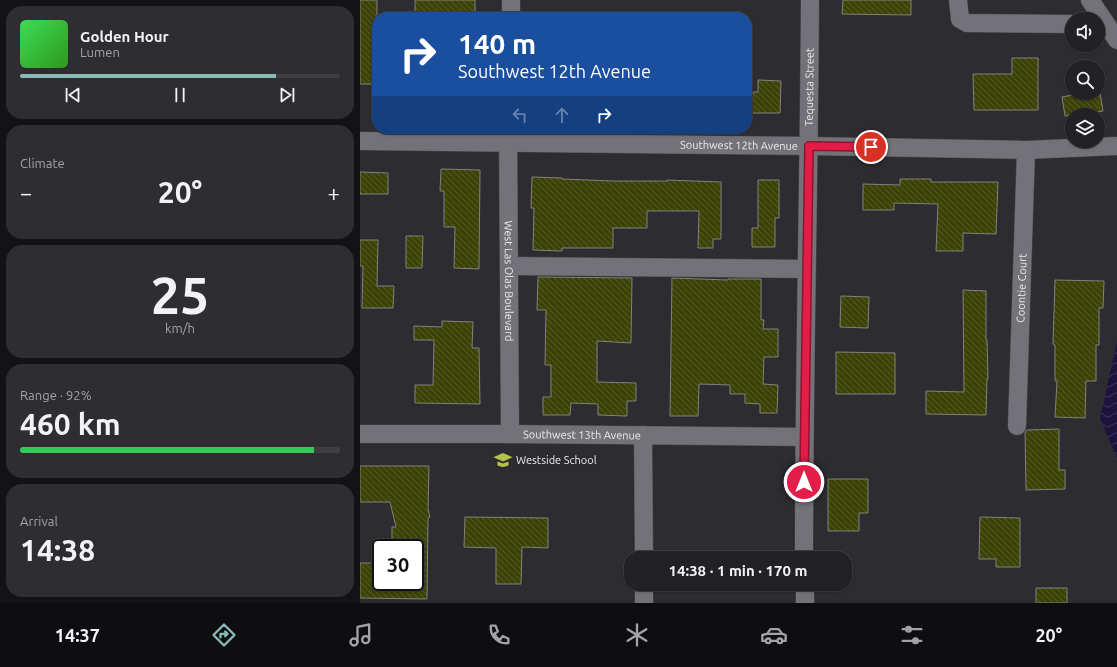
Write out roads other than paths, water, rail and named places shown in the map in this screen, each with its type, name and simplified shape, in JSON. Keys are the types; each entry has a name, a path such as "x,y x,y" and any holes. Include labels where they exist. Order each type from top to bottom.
{"street":[{"path":"511,0 511,12"},
{"name":"Tequesta Street","path":"804,551 804,437 810,0"},
{"path":"958,0 960,19 967,23 1065,24"},
{"path":"1090,0 1096,12"},
{"path":"1105,27 1117,40"},
{"name":"Southwest 12th Avenue","path":"360,142 508,136 809,146 1026,150 1117,146"},
{"name":"West Las Olas Boulevard","path":"508,136 510,434"},
{"name":"Coontie Court","path":"1017,426 1026,150"},
{"path":"509,266 807,269"},
{"name":"Southwest 13th Avenue","path":"360,434 804,437"},
{"path":"643,435 644,551"},
{"path":"644,591 644,603"},
{"path":"804,591 805,603"}],"water":[{"path":"1117,341 1117,458 1100,419"}],"place":[{"name":"Westside School","path":"503,460"}]}
